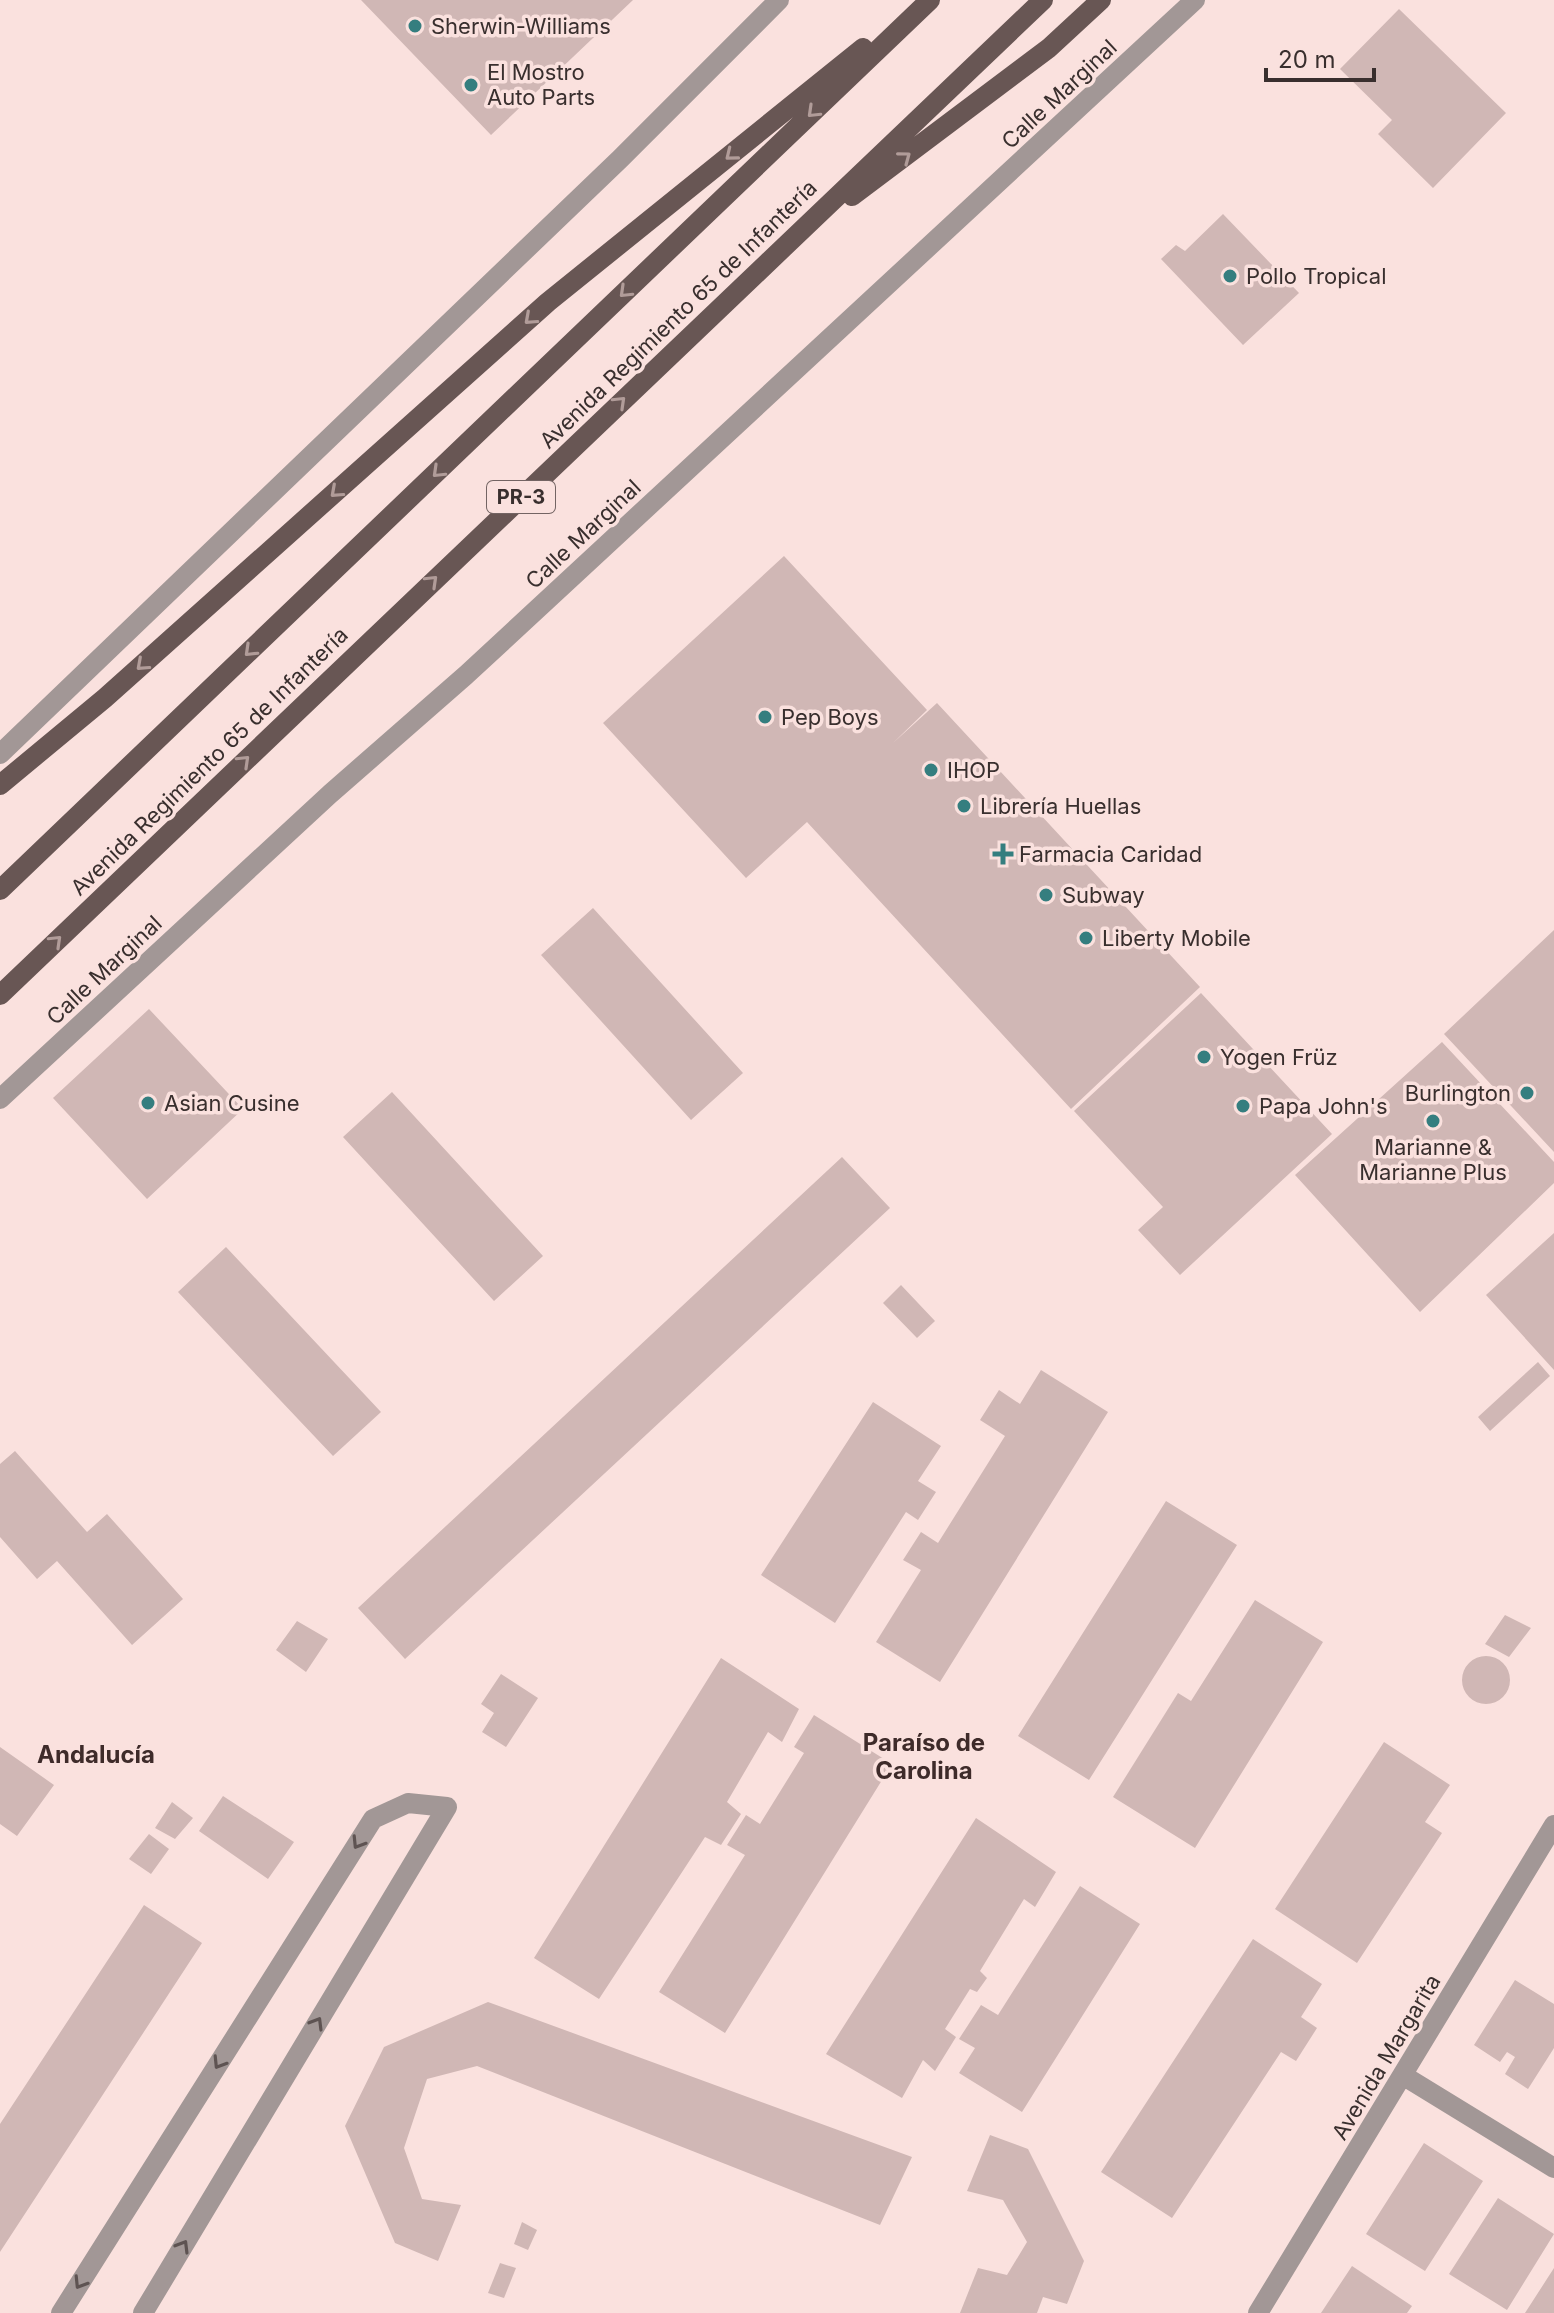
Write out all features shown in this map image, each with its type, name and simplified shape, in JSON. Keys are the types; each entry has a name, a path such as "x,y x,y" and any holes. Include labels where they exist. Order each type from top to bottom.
{"main road":[{"path":"0,785 105,698 548,302 923,0"},
{"path":"0,890 930,0"},
{"name":"Avenida Regimiento 65 de Infantería","path":"0,995 1043,0"},
{"path":"775,254 1049,48 1101,0"}],"street":[{"path":"0,754 620,159 779,0"},
{"name":"Calle Marginal","path":"0,1099 330,794 466,675 1195,0"},
{"path":"61,2313 373,1819 408,1803 447,1807 143,2313"},
{"name":"Avenida Margarita","path":"1258,2313 1554,1825"},
{"path":"1404,2076 1554,2168"}],"building":[{"path":"361,0 633,0 491,135"},
{"path":"1399,9 1506,113 1433,188 1378,134 1392,120 1340,69"},
{"name":"Pollo Tropical","path":"1223,214 1299,293 1243,345 1161,259 1176,245 1185,251"},
{"path":"784,556 927,710 893,743 937,703 1200,987 1071,1109 807,822 746,878 603,723"},
{"path":"593,908 743,1073 691,1120 541,955"},
{"name":"Burlington","path":"1554,930 1554,1152 1444,1034"},
{"path":"1201,993 1332,1134 1180,1275 1138,1230 1163,1207 1074,1111"},
{"name":"Asian Cusine","path":"149,1009 243,1109 147,1199 53,1098"},
{"path":"1442,1042 1554,1162 1554,1183 1420,1312 1295,1175"},
{"path":"392,1092 543,1256 494,1301 343,1137"},
{"path":"842,1157 890,1208 405,1659 358,1608"},
{"path":"1554,1233 1554,1370 1486,1295"},
{"path":"226,1247 381,1412 333,1456 178,1292"},
{"path":"901,1285 935,1321 917,1338 883,1303"},
{"path":"1538,1362 1550,1376 1490,1431 1478,1417"},
{"path":"1041,1370 1108,1412 940,1682 876,1642 921,1570 903,1560 921,1532 938,1543 1005,1436 980,1420 999,1390 1020,1404"},
{"path":"873,1402 941,1446 918,1481 936,1492 918,1520 906,1512 835,1623 761,1575"},
{"path":"15,1451 87,1532 107,1514 183,1599 132,1645 57,1561 37,1579 0,1537 0,1464"},
{"path":"1166,1501 1237,1545 1089,1780 1018,1736"},
{"path":"1255,1600 1323,1642 1195,1848 1113,1797 1178,1693 1191,1701"},
{"path":"1505,1615 1531,1628 1509,1657 1485,1644"},
{"path":"297,1621 328,1639 306,1672 276,1650"},
{"path":"1486,1656 1503,1663 1510,1680 1503,1697 1486,1704 1469,1697 1462,1680 1469,1663"},
{"path":"721,1658 799,1709 782,1742 768,1732 727,1802 741,1814 721,1845 705,1837 599,1999 534,1958"},
{"path":"501,1674 538,1698 506,1747 482,1732 494,1713 481,1704"},
{"path":"814,1715 892,1764 725,2033 659,1992 745,1855 727,1845 746,1815 760,1824 804,1753 794,1747"},
{"path":"1384,1742 1450,1785 1425,1822 1442,1833 1357,1963 1275,1909"},
{"path":"0,1747 54,1785 17,1836 0,1824"},
{"path":"223,1796 294,1842 268,1879 199,1831"},
{"path":"172,1802 193,1818 175,1839 155,1828"},
{"path":"976,1818 1056,1872 1035,1907 1024,1899 980,1971 987,1978 977,1992 970,1989 945,2029 956,2037 935,2071 923,2060 902,2098 826,2054"},
{"path":"149,1834 169,1849 151,1874 129,1859"},
{"path":"1080,1886 1140,1924 1022,2112 959,2073 975,2048 959,2039 981,2005 998,2015"},
{"path":"144,1905 202,1943 0,2252 0,2124"},
{"path":"1253,1939 1322,1984 1301,2017 1317,2028 1296,2061 1281,2052 1172,2218 1101,2172"},
{"path":"1515,1980 1554,2004 1554,2048 1528,2089 1505,2074 1515,2057 1507,2052 1500,2062 1474,2045"},
{"path":"488,2002 912,2157 880,2225 477,2066 427,2079 404,2148 422,2199 461,2205 438,2261 395,2243 345,2126 384,2047"},
{"path":"990,2135 1028,2149 1084,2261 1067,2304 1043,2297 1037,2313 960,2313 978,2268 1007,2275 1027,2242 1003,2200 967,2191"},
{"path":"1424,2143 1483,2181 1425,2271 1366,2234"},
{"path":"1498,2198 1554,2234 1507,2310 1449,2274"},
{"path":"522,2222 537,2230 528,2250 514,2244"},
{"path":"500,2263 516,2268 504,2298 488,2293"},
{"path":"1352,2266 1412,2306 1407,2313 1321,2313"},
{"path":"1554,2268 1554,2313 1525,2313"}],"place":[{"name":"Sherwin-Williams","path":"415,26"},
{"name":"El Mostro Auto Parts","path":"471,85"},
{"name":"Pollo Tropical","path":"1230,276"},
{"name":"Pep Boys","path":"765,717"},
{"name":"IHOP","path":"931,770"},
{"name":"Librería Huellas","path":"964,806"},
{"name":"Farmacia Caridad","path":"1003,854"},
{"name":"Subway","path":"1046,895"},
{"name":"Liberty Mobile","path":"1086,938"},
{"name":"Yogen Früz","path":"1204,1057"},
{"name":"Burlington","path":"1527,1093"},
{"name":"Asian Cusine","path":"148,1103"},
{"name":"Papa John's","path":"1243,1106"},
{"name":"Marianne & Marianne Plus","path":"1433,1121"}],"district":[{"name":"Andalucía","path":"96,1754"},
{"name":"Paraíso de Carolina","path":"924,1756"}]}
